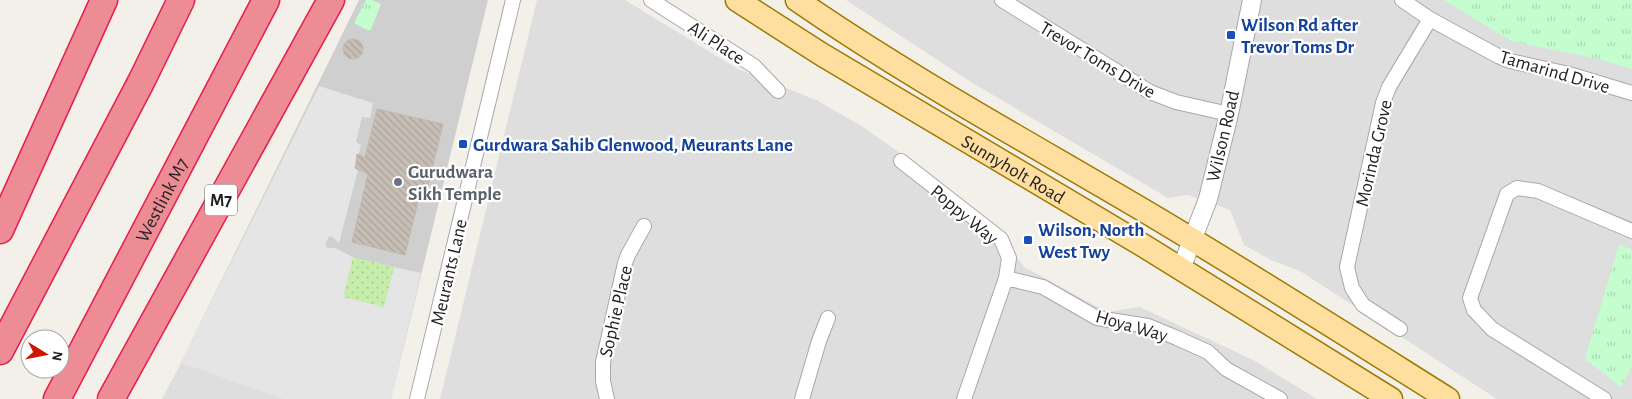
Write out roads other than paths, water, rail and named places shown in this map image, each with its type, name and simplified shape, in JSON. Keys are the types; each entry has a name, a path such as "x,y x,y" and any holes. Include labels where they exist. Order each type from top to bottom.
{"highway":[{"path":"0,230 104,0"},
{"path":"47,125 114,0"},
{"path":"0,351 182,0"},
{"name":"Westlink M7","path":"57,399 266,0"},
{"name":"M7","path":"111,399 332,0"}],"main road":[{"name":"Sunnyholt Road","path":"737,0 821,54 1392,399"},
{"name":"Sunnyholt Road","path":"797,0 925,84 1192,240 1448,399"}],"street":[{"name":"Meurants Lane","path":"417,399 513,0"},
{"name":"Ali Place","path":"651,0 754,66 778,91"},
{"name":"Wilson Road","path":"1181,270 1208,199 1229,114 1252,0"},
{"name":"Tamarind Drive","path":"1402,0 1498,56 1632,93"},
{"name":"Trevor Toms Drive","path":"1006,1 1150,92 1176,102 1229,114"},
{"name":"Morinda Grove","path":"1400,329 1363,305 1352,288 1347,267 1383,103 1399,69 1430,18"},
{"name":"Poppy Way","path":"900,161 1001,238 1008,258 1006,278 964,399"},
{"path":"1604,399 1492,329 1474,310 1470,298 1507,194 1517,188 1538,191 1632,231"},
{"name":"Sophie Place","path":"607,399 603,381 603,362 625,263 631,248 644,226"},
{"name":"Hoya Way","path":"1006,278 1043,288 1097,318 1148,326 1208,352 1226,369 1280,399"},
{"path":"802,399 828,318"}],"place":[{"name":"Wilson Rd after Trevor Toms Dr","path":"1231,35"},
{"name":"Gurdwara Sahib Glenwood, Meurants Lane","path":"463,144"},
{"name":"Gurudwara Sikh Temple","path":"398,182"},
{"name":"Wilson, North West Twy","path":"1028,240"}]}
